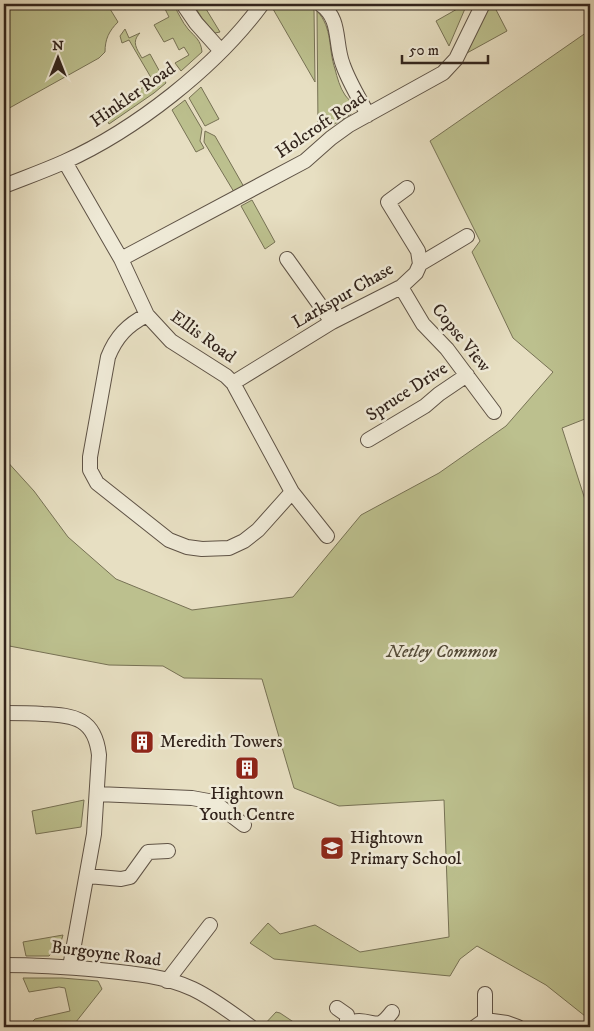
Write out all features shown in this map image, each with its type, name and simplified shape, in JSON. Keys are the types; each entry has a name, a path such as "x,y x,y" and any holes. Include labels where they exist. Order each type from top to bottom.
{"street":[{"path":"183,4 202,30 221,50"},
{"name":"Hinkler Road","path":"4,186 65,162 123,130 184,84 240,32 262,4"},
{"path":"320,4 328,9 333,18 337,29 339,54 368,115"},
{"name":"Holcroft Road","path":"121,260 305,161 332,138 368,115 443,73 456,59 483,4"},
{"name":"Ellis Road","path":"65,162 121,260 147,315 172,341 226,376 232,383 292,492 327,536"},
{"path":"408,188 388,202 418,251 420,264"},
{"name":"Larkspur Chase","path":"232,383 332,322 401,287 416,273 420,264 467,236"},
{"path":"287,259 332,322"},
{"name":"Copse View","path":"401,287 423,324 447,349 494,412"},
{"path":"147,315 124,329 114,342 108,357 90,457 90,470 97,482 169,540 186,547 202,550 229,548 244,541 258,530 292,492"},
{"name":"Spruce Drive","path":"368,440 425,406 444,390 467,375"},
{"path":"4,713 61,714 75,717 86,724 93,732 97,742 99,755 94,834 88,876 70,967"},
{"path":"97,794 192,798 214,802 244,825"},
{"path":"88,876 121,879 130,877 148,852 168,851"},
{"path":"167,980 210,925"},
{"name":"Burgoyne Road","path":"4,966 40,965 70,967 127,972 167,980 193,989 224,1007 251,1027"},
{"path":"485,994 480,1023 506,1023 518,1027"},
{"path":"338,1008 347,1015 345,1025 359,1021 374,1025 385,1022 392,1012"}],"green space":[{"path":"4,4 107,4 118,22 108,36 105,52 99,58 4,111"},
{"path":"173,4 186,26 199,42 202,52 181,71 175,63 189,55 184,47 179,50 173,38 164,42 154,25 169,17 165,9"},
{"path":"193,4 203,4 220,32 215,33"},
{"path":"277,4 308,4 314,10 315,82 273,9"},
{"path":"467,4 449,46 436,21"},
{"path":"493,4 507,31 467,53 483,13"},
{"path":"317,11 326,24 340,86 352,104 351,114 328,126 318,126"},
{"path":"125,29 129,38 140,33 135,42 138,52 142,58 150,54 166,83 109,124 106,118 121,101 153,81 129,40 122,43 120,36"},
{"name":"Netley Common","path":"590,30 590,417 562,428 590,515 590,1020 546,985 477,946 460,959 450,976 274,959 250,943 268,923 280,934 315,925 360,952 449,937 444,800 339,806 294,788 262,679 184,678 163,666 109,665 4,645 4,458 34,491 68,537 116,579 192,610 293,597 361,515 439,473 506,426 553,372 513,338 472,252 480,241 430,141"},
{"path":"201,87 219,119 205,126 189,98"},
{"path":"185,100 202,129 200,141 204,148 196,152 172,110"},
{"path":"205,131 215,136 244,187 234,192 204,142"},
{"path":"252,200 275,242 265,249 241,206"},
{"path":"84,800 81,827 36,834 32,811"},
{"path":"63,935 60,945 49,956 26,956 23,942"},
{"path":"23,978 62,978 98,981 102,989 72,1027 33,1027 32,1022 35,1019 70,1011 65,988 59,987 29,992"},
{"path":"276,1012 298,1025 296,1027 263,1026"}],"place":[{"name":"Meredith Towers","path":"142,742"},
{"name":"Hightown Youth Centre","path":"247,768"},
{"name":"Hightown Primary School","path":"332,848"}]}
